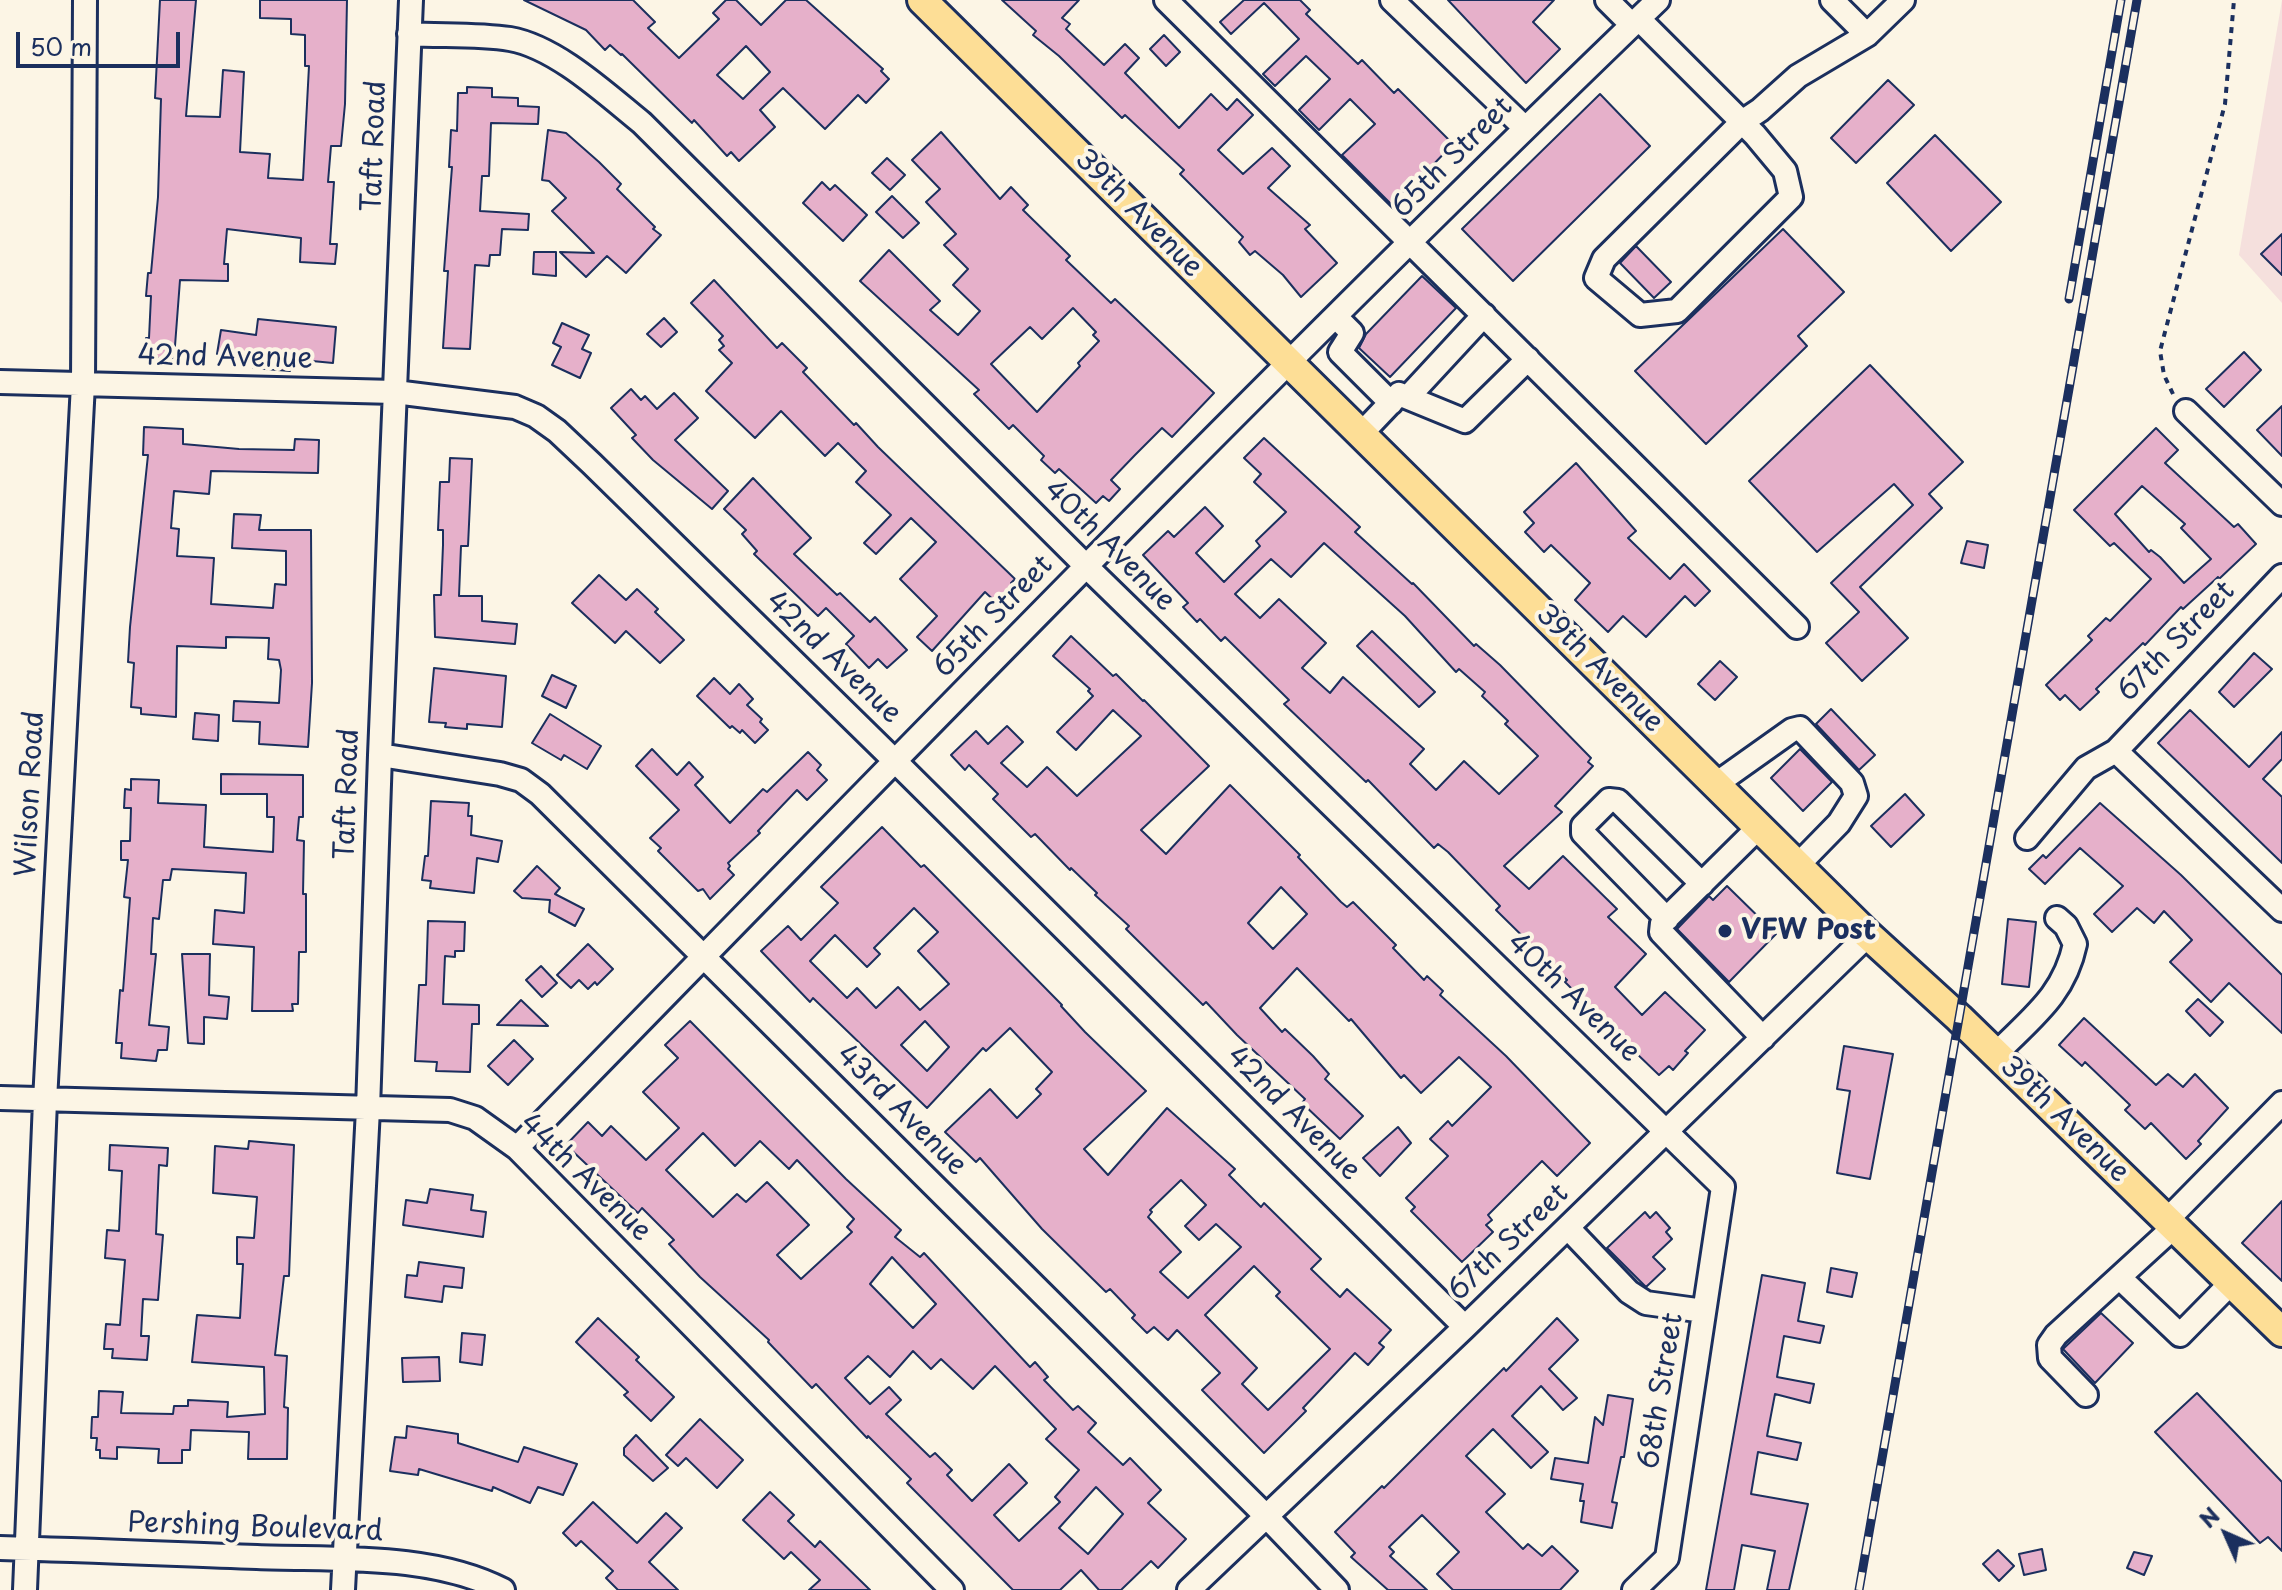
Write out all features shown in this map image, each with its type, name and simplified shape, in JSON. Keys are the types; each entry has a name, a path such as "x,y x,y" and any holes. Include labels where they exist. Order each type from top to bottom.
{"main road":[{"name":"39th Avenue","path":"922,0 1868,935 1996,1054 2282,1332"}],"street":[{"name":"Wilson Road","path":"25,1590 45,1101 83,384 85,0"},
{"name":"Taft Road","path":"343,1590 368,1109 411,0"},
{"path":"1166,0 1797,627"},
{"path":"1392,0 1525,128"},
{"path":"1607,0 1636,22 1742,122 1785,171 1791,197 1677,311 1640,315 1596,278 1604,259 1742,122 1798,76 1867,35 1903,0"},
{"name":"65th Street","path":"517,1148 1086,566 1525,128 1658,0"},
{"path":"1832,0 1867,35"},
{"name":"40th Avenue","path":"409,34 512,40 554,58 592,83 642,123 1086,566 1723,1187"},
{"path":"1361,434 1400,400 1484,315"},
{"path":"1336,317 1352,333 1340,352 1400,400 1465,421 1528,359"},
{"name":"42nd Avenue","path":"0,382 395,392 515,407 536,416 557,431 895,761 1465,1327"},
{"path":"2186,411 2282,504"},
{"name":"67th Street","path":"2027,838 2086,768 2116,751 2282,576"},
{"path":"1716,784 1792,730 1800,728 1852,783 1856,796 1839,823 1798,865"},
{"path":"2116,751 2282,910"},
{"name":"43rd Avenue","path":"380,755 500,774 521,780 540,794 1337,1590"},
{"path":"1667,919 1583,833 1583,826 1609,800 1618,801 1702,884"},
{"path":"1759,827 1662,923 1661,932 1763,1038"},
{"path":"1996,1054 2059,989 2066,974 2075,944 2066,926 2057,918"},
{"name":"67th Street","path":"1189,1590 1568,1228 1868,935"},
{"name":"44th Avenue","path":"0,1098 450,1110 475,1118 517,1148 952,1590"},
{"path":"2086,1395 2050,1358 2049,1345 2056,1335 2120,1278 2281,1107"},
{"name":"68th Street","path":"1634,1590 1667,1558 1723,1187"},
{"path":"1568,1228 1629,1292 1646,1303 1704,1311"},
{"path":"2120,1278 2180,1335 2231,1283"},
{"name":"Pershing Boulevard","path":"0,1548 437,1566 476,1577 503,1590"}],"path":[{"path":"2186,411 2170,391 2160,351 2225,104 2234,0"}],"shaded area":[{"path":"2282,0 2282,303 2239,255"}],"building":[{"path":"160,0 196,0 186,116 220,117 223,70 244,72 240,152 270,154 268,178 303,180 309,66 305,66 305,35 291,34 291,19 260,18 260,0 347,0 341,146 331,146 328,182 334,182 330,244 337,244 335,264 300,262 301,238 227,229 224,264 228,264 228,281 180,280 174,359 144,357 146,338 149,338 151,296 146,296 148,273 151,273 158,197 161,99 155,98"},
{"path":"524,0 633,0 655,22 648,28 679,58 719,19 713,13 726,0 736,0 761,25 786,0 806,0 883,69 881,71 889,79 866,103 858,95 825,129 783,88 760,110 775,127 739,161 731,152 727,156 694,120 692,123 622,54 610,45 605,50 586,30","holes":["746,46 770,72 743,99 717,75"]},
{"path":"1002,0 1079,0 1062,18 1070,24 1066,29 1104,65 1125,44 1139,58 1125,73 1179,128 1211,94 1227,110 1237,99 1253,115 1218,150 1243,174 1272,148 1290,166 1268,188 1310,225 1305,229 1337,263 1301,297 1283,275 1255,251 1250,255 1239,242 1243,237 1180,174 1184,170 1125,115 1122,118 1033,35 1036,31"},
{"path":"1244,0 1300,0 1310,10 1306,14 1358,64 1362,60 1394,93 1398,89 1453,144 1431,167 1435,171 1422,184 1416,178 1391,204 1342,155 1375,124 1350,99 1319,130 1299,110 1330,79 1306,56 1275,86 1263,74 1299,39 1264,3 1231,34 1220,22"},
{"path":"1448,0 1554,0 1533,22 1560,49 1526,83"},
{"path":"1164,35 1180,52 1166,66 1150,49"},
{"path":"1888,80 1914,105 1856,163 1831,138"},
{"path":"467,87 492,88 492,97 518,98 518,106 539,107 538,124 491,123 489,176 482,176 480,211 529,214 528,230 502,229 500,255 490,255 489,266 475,265 470,349 443,348 451,130 457,131 458,93 467,93"},
{"path":"1600,94 1650,146 1513,281 1462,229"},
{"path":"548,130 566,133 599,162 621,184 617,189 661,235 626,273 607,256 586,277 560,252 594,253 552,211 566,198 549,181 542,180"},
{"path":"941,132 1000,199 1011,187 1028,205 1023,210 1070,256 1066,260 1111,303 1115,299 1214,393 1172,437 1162,428 1135,455 1111,480 1120,489 1109,501 1103,496 1096,503 1059,469 1055,473 1041,460 1044,456 1013,425 1009,429 974,394 979,390 860,281 889,250 940,301 930,310 958,335 980,311 953,285 968,269 944,245 956,234 926,202 940,189 912,160","holes":["1073,308 1096,332 1093,335 1099,341 1037,412 991,364 1030,327 1042,339"]},
{"path":"1935,135 2001,202 1951,251 1887,183"},
{"path":"887,158 905,175 890,190 872,173"},
{"path":"822,182 830,190 835,185 867,215 843,241 803,203"},
{"path":"892,196 919,223 903,238 876,212"},
{"path":"1783,229 1844,292 1798,336 1807,346 1706,444 1635,371"},
{"path":"2282,234 2282,275 2261,254"},
{"path":"1636,246 1671,282 1654,298 1620,263"},
{"path":"534,252 556,252 556,276 533,274"},
{"path":"1422,276 1456,308 1390,377 1359,348 1366,334"},
{"path":"714,280 777,348 782,343 807,368 803,372 854,425 856,423 1015,579 1011,583 1017,588 1000,606 985,592 932,651 917,637 937,616 900,579 936,542 911,518 876,554 864,543 891,515 856,482 866,471 838,443 825,456 781,411 755,438 706,391 732,363 719,350 724,346 719,340 723,336 691,303"},
{"path":"664,318 677,332 661,347 647,334"},
{"path":"258,319 336,327 333,363 291,359 290,371 253,368 254,359 217,354 221,330 256,335"},
{"path":"562,323 589,335 582,349 591,353 580,378 552,365 561,347 553,343"},
{"path":"2244,352 2261,370 2224,407 2206,389"},
{"path":"1870,365 1963,462 1929,494 1942,508 1860,587 1908,638 1862,681 1826,643 1859,612 1831,583 1913,505 1894,484 1817,552 1749,481"},
{"path":"631,389 641,400 645,396 657,409 674,393 698,418 675,440 728,491 712,509 653,460 632,438 636,435 611,408"},
{"path":"2282,406 2282,456 2257,430"},
{"path":"144,427 183,429 183,444 239,449 294,450 295,439 319,440 318,473 211,471 209,494 174,491 171,528 179,529 177,556 214,558 211,604 273,608 275,584 286,585 286,551 232,548 234,514 261,515 259,530 311,530 312,683 308,747 259,744 260,722 233,721 234,701 279,703 281,670 279,660 268,659 269,638 226,637 226,648 177,646 176,717 141,714 141,708 131,707 134,663 128,662 130,627 148,455 143,455"},
{"path":"2156,428 2178,450 2165,463 2234,527 2238,524 2256,544 2219,579 2183,609 2181,607 2096,689 2099,692 2080,710 2065,695 2060,700 2046,685 2092,640 2088,636 2106,618 2110,621 2151,579 2114,543 2110,546 2074,510","holes":["2142,486 2185,524 2181,528 2211,559 2184,583 2160,557 2151,550 2149,552 2115,514"]},
{"path":"1264,438 1360,527 1355,532 1413,583 1474,646 1476,644 1500,665 1591,758 1588,762 1593,766 1555,806 1562,812 1504,866 1529,889 1563,856 1617,909 1608,917 1646,954 1615,987 1642,1015 1665,992 1705,1030 1685,1051 1688,1053 1673,1070 1669,1066 1659,1075 1635,1052 1496,910 1500,906 1448,852 1438,844 1434,848 1368,780 1366,782 1284,704 1289,700 1225,637 1221,641 1200,619 1197,622 1183,607 1188,603 1143,555 1168,531 1174,537 1205,507 1223,526 1196,553 1224,582 1260,546 1256,541 1286,512 1254,482 1261,474 1244,458","holes":["1324,543 1405,616 1456,672 1459,669 1485,692 1482,696 1508,721 1505,724 1538,756 1499,794 1464,761 1436,790 1410,764 1424,749 1343,677 1330,693 1302,668 1326,643 1279,599 1260,618 1235,594 1271,559 1291,577"]},
{"path":"450,458 472,459 468,546 461,546 459,596 482,596 482,621 517,624 515,644 435,637 434,595 441,595 443,545 443,530 438,530 440,482 449,482"},
{"path":"1576,463 1636,531 1628,538 1670,579 1684,564 1710,591 1695,606 1685,596 1646,637 1623,616 1608,632 1575,600 1590,583 1551,545 1544,552 1525,532 1534,523 1524,512"},
{"path":"753,478 811,538 794,554 870,622 875,617 907,650 887,668 878,659 869,668 846,644 854,636 826,608 818,616 754,554 757,551 742,534 746,530 724,509"},
{"path":"1967,541 1988,545 1984,568 1961,563"},
{"path":"599,575 626,600 637,589 684,640 660,663 626,631 615,643 572,603"},
{"path":"1372,631 1435,692 1419,707 1357,646"},
{"path":"1071,636 1144,700 1209,766 1141,830 1166,854 1230,785 1300,855 1298,857 1341,902 1347,907 1353,902 1396,945 1393,948 1424,980 1427,976 1443,991 1440,995 1506,1056 1590,1143 1557,1176 1542,1161 1488,1215 1492,1220 1486,1225 1493,1232 1462,1262 1411,1211 1415,1207 1406,1198 1448,1156 1430,1139 1448,1121 1452,1126 1491,1087 1459,1057 1421,1093 1404,1075 1401,1078 1351,1019 1349,1021 1297,968 1260,1008 1282,1032 1285,1029 1313,1056 1329,1074 1325,1079 1363,1116 1340,1139 1302,1103 1305,1099 1126,929 1129,926 1095,895 1097,893 1035,834 1031,837 993,799 998,794 969,765 965,770 951,755 976,731 988,744 1007,726 1023,742 1001,763 1027,787 1047,767 1077,796 1141,736 1113,710 1076,750 1057,732 1093,696 1088,691 1090,689 1053,656","holes":["1281,887 1307,914 1273,949 1248,923"]},
{"path":"2254,653 2272,669 2234,707 2219,692"},
{"path":"1720,661 1737,677 1715,700 1698,684"},
{"path":"434,668 506,676 502,727 467,724 467,729 429,722"},
{"path":"552,675 576,686 566,708 542,696"},
{"path":"714,678 730,694 739,684 753,699 747,705 762,719 760,722 768,730 755,743 742,730 740,733 732,726 730,728 697,696"},
{"path":"1831,709 1875,755 1859,770 1816,724"},
{"path":"2190,710 2249,767 2282,732 2282,759 2263,779 2282,797 2282,863 2158,743"},
{"path":"195,713 219,715 218,741 193,739"},
{"path":"550,714 601,746 587,769 564,755 561,760 532,743"},
{"path":"652,749 677,775 689,762 703,777 695,785 730,823 763,789 767,792 808,752 821,765 817,770 827,780 807,800 797,790 758,831 760,833 728,863 728,869 734,875 710,899 703,889 698,891 658,851 661,848 650,838 679,810 636,766"},
{"path":"1800,749 1832,782 1803,811 1771,778"},
{"path":"221,774 303,775 303,817 299,817 297,840 304,841 306,952 299,952 298,1004 292,1004 293,1011 252,1011 254,947 213,944 215,910 244,913 246,873 172,869 170,880 163,880 159,919 153,918 151,954 156,954 149,1025 169,1027 167,1050 158,1050 156,1061 121,1058 122,1043 116,1043 130,898 124,897 128,860 121,860 121,841 130,841 131,808 124,808 125,789 131,790 131,779 159,780 158,803 206,805 204,847 273,852 274,817 267,817 267,794 221,794"},
{"path":"1905,794 1924,815 1891,847 1871,826"},
{"path":"431,801 469,803 471,835 502,841 498,862 477,858 474,893 430,888 431,881 422,880 425,856 428,856"},
{"path":"2100,803 2181,875 2282,975 2282,1033 2229,983 2211,1002 2170,962 2192,940 2164,911 2154,923 2137,908 2112,932 2094,914 2123,886 2080,848 2045,884 2029,869 2043,855 2046,858"},
{"path":"882,827 921,867 924,865 1146,1091 1084,1149 1108,1175 1167,1108 1235,1169 1229,1175 1261,1207 1264,1203 1321,1259 1311,1269 1340,1297 1347,1289 1391,1330 1379,1343 1384,1347 1368,1365 1355,1353 1303,1408 1306,1411 1264,1453 1202,1390 1220,1373 1177,1330 1168,1340 1154,1327 1147,1333 1132,1318 1135,1315 1110,1289 1106,1292 1042,1229 980,1158 976,1162 945,1132 990,1089 1017,1118 1041,1094 1036,1089 1052,1072 1010,1028 986,1051 983,1048 927,1108 813,998 810,1002 761,951 788,926 801,940 838,903 821,887","holes":["914,908 938,932 918,951 949,984 920,1010 898,987 876,1008 857,988 847,998 810,961 835,935 867,967 880,954 874,948","925,1021 949,1047 927,1071 901,1045","1181,1180 1206,1205 1185,1226 1199,1240 1216,1224 1241,1247 1188,1298 1160,1272 1181,1252 1148,1217 1152,1212 1150,1210","1254,1266 1280,1292 1276,1296 1330,1349 1268,1410 1242,1384 1257,1368 1205,1315"]},
{"path":"537,866 560,888 555,894 584,909 575,926 549,912 550,900 522,898 514,891"},
{"name":"VFW Post","path":"1727,886 1776,934 1729,982 1677,929 1709,896 1713,900"},
{"path":"2008,919 2036,922 2029,987 2002,984"},
{"path":"428,921 465,922 464,951 455,951 455,957 445,956 443,1004 479,1005 479,1024 472,1024 470,1072 436,1071 437,1062 415,1061 419,985 426,985"},
{"path":"588,944 613,969 597,985 595,982 588,989 579,980 571,988 557,975"},
{"path":"182,954 210,954 209,995 229,997 227,1019 204,1017 204,1044 188,1043"},
{"path":"541,966 557,983 542,997 526,980"},
{"path":"2198,999 2223,1022 2210,1036 2186,1011"},
{"path":"521,1000 548,1026 497,1025"},
{"path":"2084,1018 2156,1085 2168,1074 2183,1087 2195,1074 2228,1108 2186,1159 2151,1123 2145,1129 2125,1110 2130,1105 2085,1062 2082,1066 2059,1045"},
{"path":"690,1021 846,1179 901,1230 895,1237 920,1257 924,1253 1030,1367 1035,1362 1048,1377 1044,1380 1073,1410 1078,1406 1096,1423 1088,1432 1123,1465 1130,1458 1161,1490 1148,1503 1186,1539 1158,1568 1151,1561 1121,1590 1099,1590 1081,1570 1060,1590 1013,1590 907,1483 911,1479 816,1384 812,1388 769,1340 700,1277 669,1244 674,1240 642,1208 638,1213 566,1145 588,1122 602,1136 611,1126 646,1160 679,1128 643,1092 678,1058 665,1045","holes":["703,1133 735,1166 760,1141 789,1169 797,1160 854,1219 847,1227 852,1232 801,1279 777,1255 809,1225 767,1182 746,1202 737,1194 713,1217 666,1170","892,1257 936,1304 913,1328 870,1284","913,1351 931,1369 941,1359 973,1389 995,1366 1056,1429 1046,1439 1079,1470 1055,1497 1060,1502 1019,1541 994,1515 1027,1483 1009,1464 972,1501 947,1475 952,1470 935,1453 930,1457 886,1414 901,1400 889,1387 870,1404 845,1378 868,1356 890,1377","1096,1487 1123,1514 1088,1554 1059,1528"]},
{"path":"514,1040 533,1059 508,1085 488,1066"},
{"path":"1844,1046 1893,1054 1870,1179 1837,1173 1850,1091 1837,1089"},
{"path":"1398,1127 1411,1143 1380,1176 1363,1158"},
{"path":"249,1141 294,1145 289,1276 284,1276 275,1355 287,1356 284,1407 288,1408 287,1459 248,1459 249,1432 191,1430 190,1450 182,1450 182,1463 158,1463 159,1449 117,1447 117,1459 100,1458 100,1450 96,1450 97,1438 91,1438 92,1417 98,1417 99,1391 123,1392 121,1413 173,1414 174,1406 188,1406 188,1400 228,1402 227,1417 265,1414 264,1367 192,1362 197,1315 240,1318 243,1264 237,1264 237,1237 254,1238 257,1197 213,1193 215,1146 248,1149"},
{"path":"110,1145 168,1148 167,1166 159,1165 156,1234 163,1235 158,1300 143,1299 141,1336 149,1336 147,1360 112,1358 113,1349 104,1349 106,1324 120,1325 125,1260 105,1258 107,1230 119,1231 122,1171 109,1170"},
{"path":"430,1189 473,1195 471,1210 486,1212 483,1237 403,1225 406,1200 427,1203"},
{"path":"2282,1201 2282,1281 2242,1243"},
{"path":"1645,1212 1650,1218 1656,1212 1670,1228 1666,1232 1672,1239 1653,1257 1665,1269 1646,1287 1607,1248"},
{"path":"419,1262 464,1268 462,1288 444,1286 442,1302 405,1297 407,1275 417,1276"},
{"path":"1831,1268 1857,1273 1852,1297 1827,1292"},
{"path":"1762,1275 1805,1283 1798,1321 1824,1326 1820,1343 1784,1336 1777,1377 1814,1384 1810,1403 1775,1394 1767,1436 1801,1443 1797,1460 1758,1452 1751,1494 1808,1504 1789,1590 1767,1590 1775,1551 1742,1545 1734,1590 1706,1590"},
{"path":"2101,1313 2133,1343 2095,1383 2063,1349"},
{"path":"598,1318 639,1357 636,1360 674,1397 651,1421 624,1395 628,1392 576,1342"},
{"path":"1557,1318 1578,1340 1549,1369 1577,1398 1563,1410 1541,1386 1512,1416 1548,1452 1531,1468 1493,1429 1466,1456 1505,1494 1486,1512 1523,1549 1528,1544 1542,1556 1552,1546 1578,1571 1560,1590 1453,1590 1437,1574 1459,1552 1422,1515 1389,1547 1394,1552 1390,1556 1427,1590 1388,1590 1351,1557 1355,1553 1335,1532 1382,1486 1384,1488 1504,1368 1506,1371"},
{"path":"462,1333 485,1335 482,1365 460,1362"},
{"path":"439,1357 440,1381 403,1382 402,1358"},
{"path":"2197,1393 2282,1482 2282,1551 2268,1537 2260,1543 2155,1432"},
{"path":"1608,1395 1633,1399 1624,1457 1621,1457 1612,1502 1617,1503 1612,1528 1581,1522 1583,1484 1551,1479 1555,1458 1588,1463 1595,1417 1603,1425"},
{"path":"700,1419 743,1460 717,1488 686,1458 678,1466 666,1455"},
{"path":"407,1426 458,1434 458,1443 518,1462 524,1447 577,1464 563,1495 538,1487 530,1503 493,1487 492,1491 419,1469 418,1475 390,1471 395,1437 406,1438"},
{"path":"636,1435 668,1468 653,1481 624,1455 624,1448"},
{"path":"770,1492 794,1515 788,1521 815,1547 820,1541 870,1590 809,1590 820,1580 791,1552 784,1559 743,1520"},
{"path":"593,1502 637,1543 666,1513 682,1528 649,1562 678,1590 618,1590 606,1578 613,1571 581,1541 576,1546 563,1533"},
{"path":"2042,1549 2046,1570 2024,1575 2019,1554"},
{"path":"1998,1550 2014,1566 1999,1581 1983,1564"},
{"path":"2134,1552 2152,1556 2144,1575 2127,1568"}],"railway":[{"path":"2069,299 2121,0"},
{"path":"1859,1590 2137,0"}],"place":[{"name":"VFW Post","path":"1725,931"}]}
